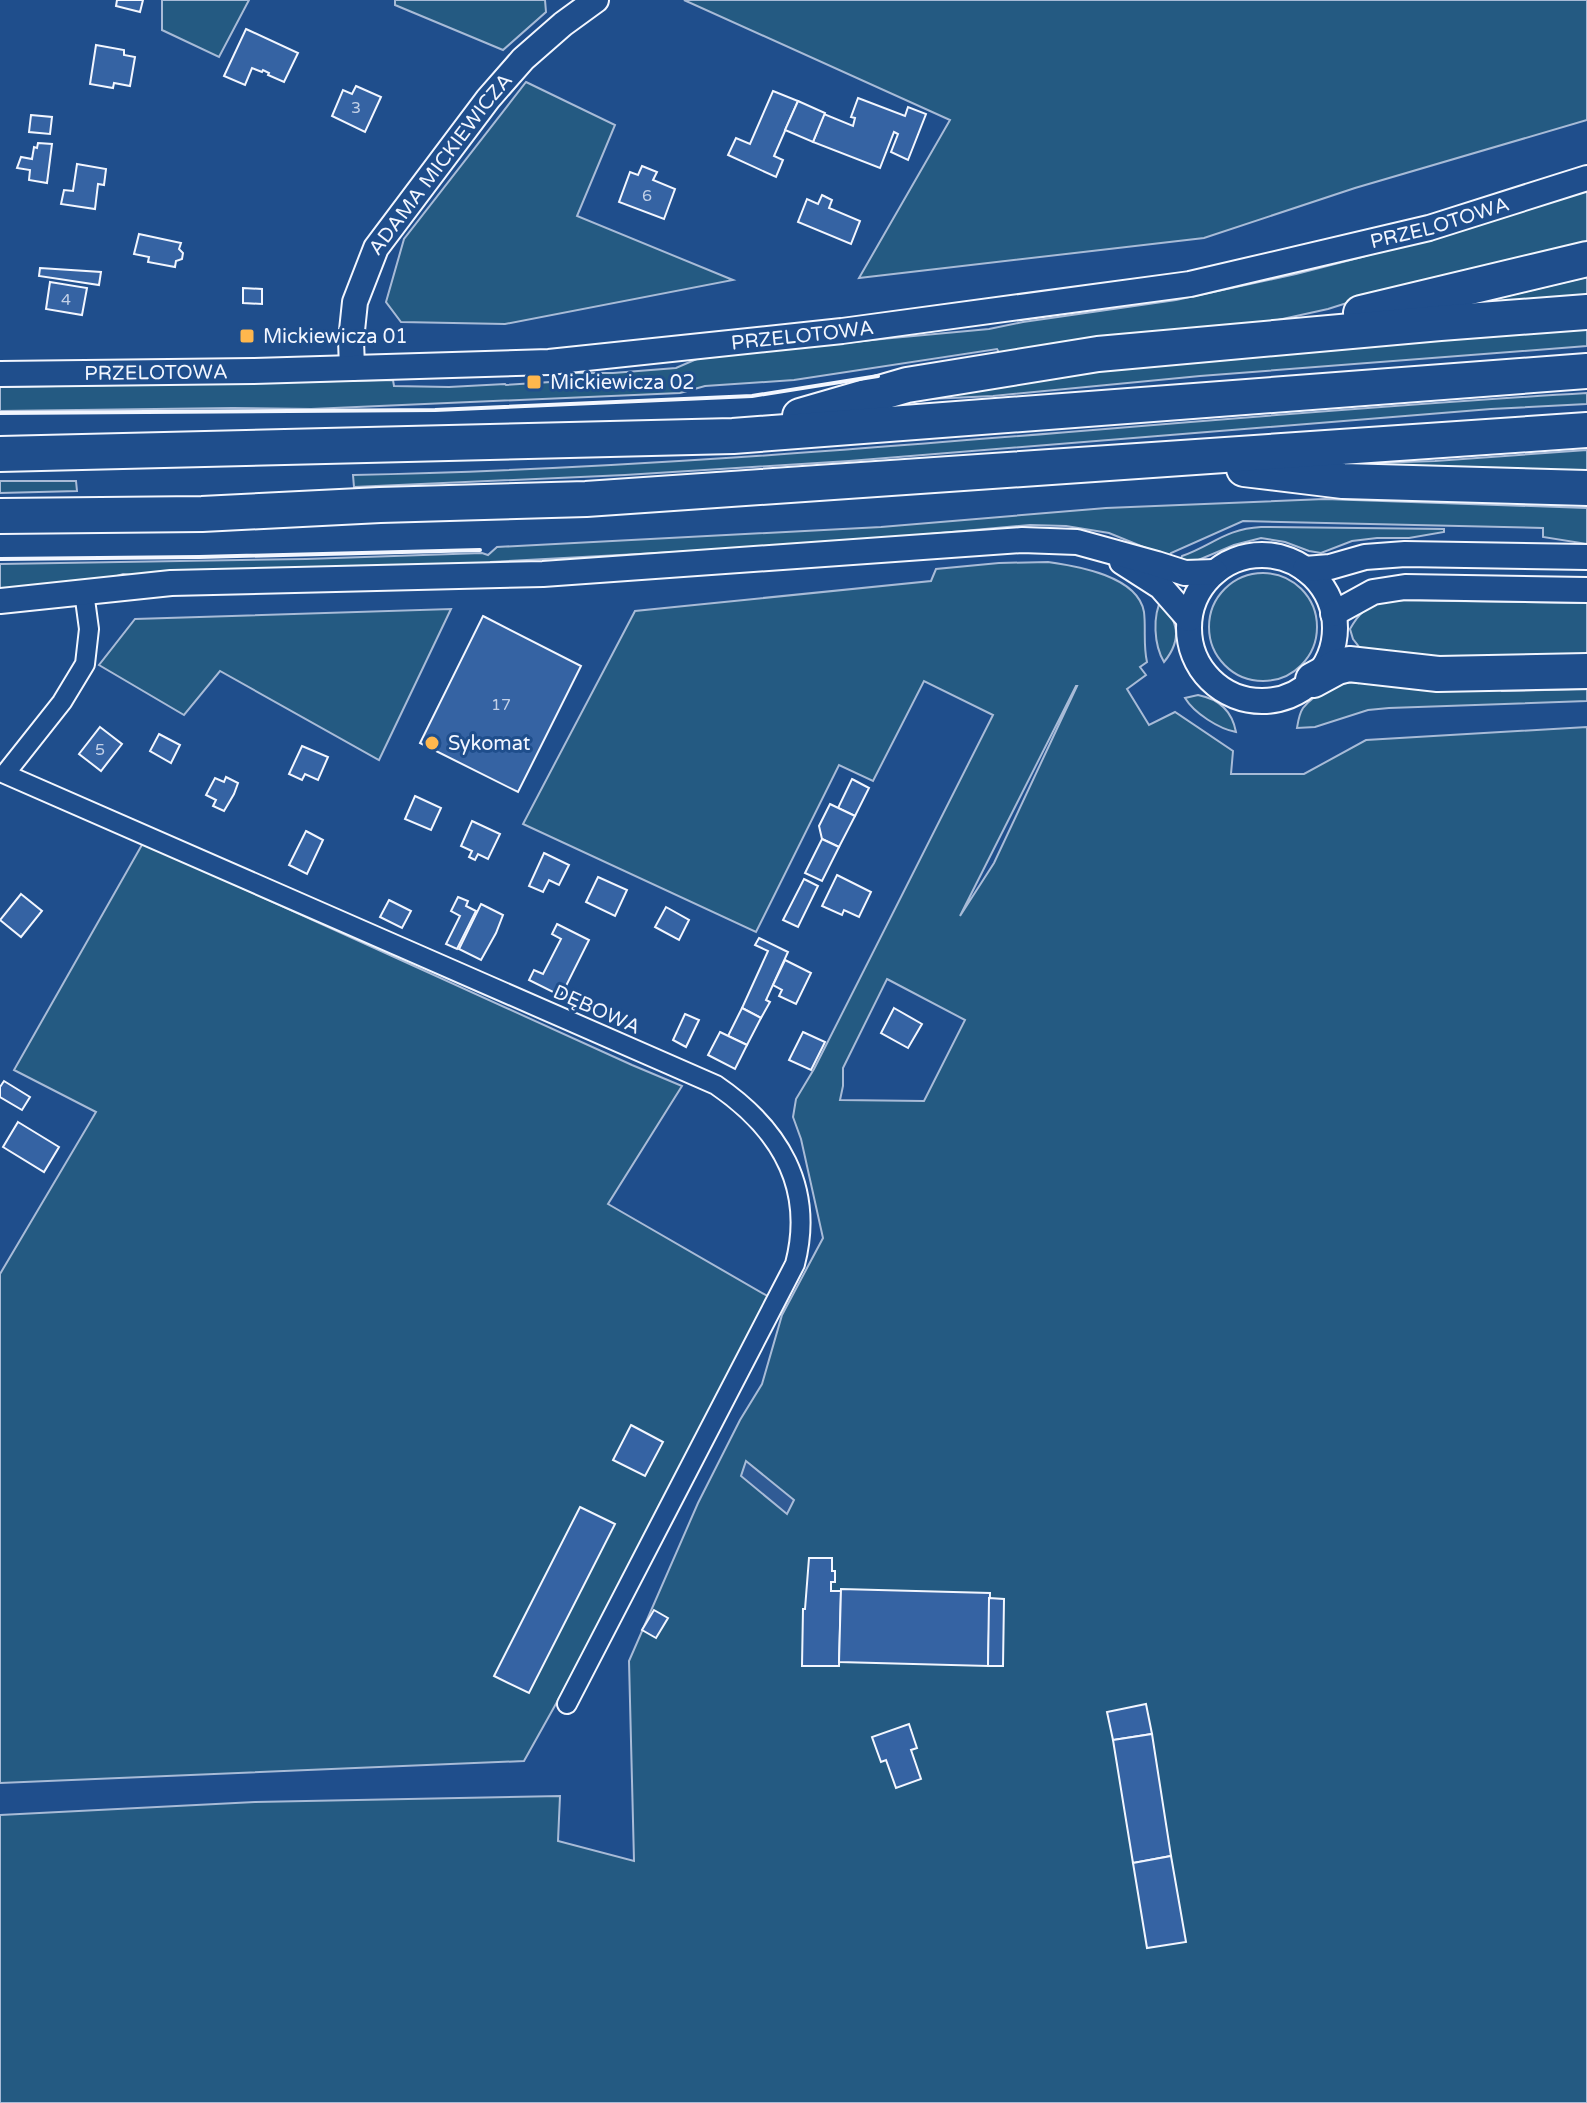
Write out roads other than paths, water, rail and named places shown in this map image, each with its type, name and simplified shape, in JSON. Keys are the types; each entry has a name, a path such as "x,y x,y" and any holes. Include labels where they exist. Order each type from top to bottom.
{"highway":[{"path":"1232,342 1587,259"},
{"path":"733,436 907,385 1098,354 1587,312"},
{"path":"0,454 733,436 1587,371"},
{"path":"0,516 202,514 586,499 1587,430"},
{"path":"1164,460 1343,481 1587,488"},
{"path":"1313,680 1349,664 1438,674 1587,671"}],"street":[{"name":"ADAMA MICKIEWICZA","path":"352,368 355,302 376,248 488,99 523,59 596,0"},
{"name":"PRZELOTOWA","path":"0,374 549,362 842,331 1190,284 1429,228 1587,178"},
{"path":"0,601 171,583 543,574 1022,540 1077,542 1185,573 1215,572"},
{"path":"1100,548 1161,587 1189,619"},
{"path":"1305,569 1330,567 1365,557 1405,554 1587,557"},
{"path":"1255,555 1281,557 1305,569 1324,589 1333,614 1335,632 1324,666 1313,680 1293,694 1274,700 1252,700 1232,694 1216,684 1199,665 1190,643 1189,619 1195,598 1207,579 1230,562 1255,555"},
{"path":"1333,614 1373,592 1405,587 1587,590"},
{"name":"DĘBOWA","path":"84,592 89,629 85,664 62,702 5,774 716,1085 740,1101 781,1148 794,1178 801,1217 801,1242 795,1264 567,1704"}],"place":[{"name":"Mickiewicza 01","path":"247,336"},
{"name":"Mickiewicza 02","path":"534,382"},
{"name":"Sykomat","path":"432,743"}]}
